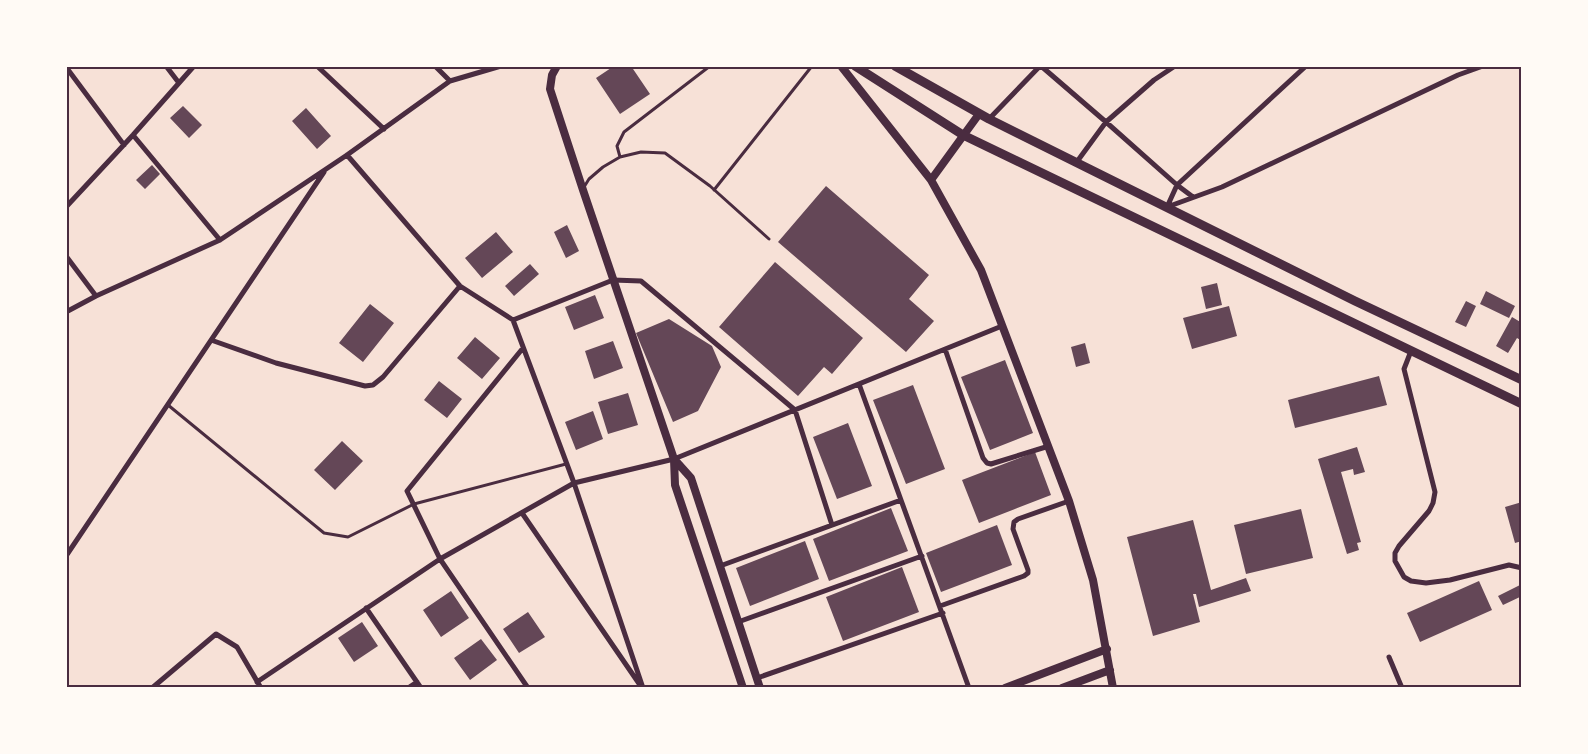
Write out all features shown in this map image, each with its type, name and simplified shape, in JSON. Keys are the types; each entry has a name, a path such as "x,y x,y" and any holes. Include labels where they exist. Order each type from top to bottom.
{"main road":[{"path":"855,66 962,135 1522,404"},
{"path":"895,66 979,114 1076,163 1354,301 1522,380"}],"street":[{"path":"166,66 179,84"},
{"path":"66,207 124,146 194,66"},
{"path":"317,66 384,129"},
{"path":"435,66 450,81"},
{"path":"66,312 96,296 220,240 347,155 450,81 501,66"},
{"path":"558,66 552,75 550,89 674,459 675,485 743,688"},
{"path":"841,66 931,180 981,270 1069,501 1093,580 1113,688"},
{"path":"989,119 1040,66 1193,197"},
{"path":"1076,163 1106,122 1154,80 1175,66"},
{"path":"1167,207 1177,185 1306,66"},
{"path":"1167,207 1222,187 1458,75 1483,66"},
{"path":"66,67 124,146"},
{"path":"931,180 979,114"},
{"path":"133,135 220,240"},
{"path":"347,155 460,286 513,320 574,483 643,688"},
{"path":"66,556 326,169"},
{"path":"66,256 96,296"},
{"path":"513,320 614,280 641,281 795,410 832,525"},
{"path":"211,340 276,363 365,386 373,385 383,377 460,286"},
{"path":"257,682 440,558 574,483 674,459 1002,326"},
{"path":"523,348 407,490 440,558 528,688"},
{"path":"945,349 986,463 991,464 1049,446"},
{"path":"1411,351 1404,369 1435,492 1433,503 1421,521 1399,546 1395,553 1395,561 1404,577 1426,583 1450,580 1509,565 1522,568"},
{"path":"860,384 969,688"},
{"path":"674,459 691,478 760,688"},
{"path":"720,566 901,500"},
{"path":"940,606 1028,573 1014,529 1014,522 1069,501"},
{"path":"522,513 643,688"},
{"path":"738,622 922,556"},
{"path":"366,608 421,688"},
{"path":"757,678 942,613"},
{"path":"152,688 216,634 237,647 261,688"},
{"path":"1005,688 1107,649"},
{"path":"1389,657 1402,688"},
{"path":"1062,688 1110,670"},
{"path":"408,688 417,682"}],"lane":[{"path":"620,158 617,146 624,132 710,66"},
{"path":"714,190 812,66"},
{"path":"583,190 589,179 603,167 620,158 641,152 665,153 714,190 769,239"},
{"path":"168,405 324,533 348,537 414,504 567,464"}],"building":[{"path":"614,66 631,66 650,94 620,114 596,78"},
{"path":"183,106 202,125 189,138 170,118"},
{"path":"306,108 331,136 317,149 292,121"},
{"path":"152,165 160,174 145,189 136,180"},
{"path":"826,186 929,275 909,299 934,321 906,352 778,242"},
{"path":"567,225 579,251 566,258 554,232"},
{"path":"496,232 513,252 482,278 465,258"},
{"path":"775,262 863,338 832,374 824,367 798,396 719,327"},
{"path":"530,264 539,274 514,296 505,286"},
{"path":"1217,283 1222,305 1206,309 1201,287"},
{"path":"1486,291 1515,306 1509,318 1480,304"},
{"path":"595,295 604,318 574,330 565,307"},
{"path":"1466,301 1476,306 1466,327 1455,322"},
{"path":"370,304 394,323 363,362 339,343"},
{"path":"1229,306 1237,336 1192,349 1183,318"},
{"path":"1512,317 1522,323 1519,330 1522,331 1522,341 1517,338 1508,353 1496,346"},
{"path":"669,319 712,346 721,367 698,411 673,422 636,333"},
{"path":"475,337 500,358 482,379 457,358"},
{"path":"613,341 623,368 594,379 585,351"},
{"path":"1085,343 1090,363 1076,367 1071,347"},
{"path":"1005,360 1033,433 990,450 961,377"},
{"path":"1379,376 1387,405 1295,428 1288,400"},
{"path":"439,381 462,399 447,418 424,400"},
{"path":"913,385 945,469 906,484 873,400"},
{"path":"628,393 638,425 608,434 598,402"},
{"path":"593,411 603,439 576,450 565,422"},
{"path":"848,423 872,486 837,499 813,437"},
{"path":"342,441 363,461 335,490 314,470"},
{"path":"1357,447 1365,472 1354,475 1353,469 1341,472 1361,542 1357,543 1359,550 1347,554 1318,459"},
{"path":"1035,452 1051,495 979,523 962,480"},
{"path":"1522,502 1522,541 1515,543 1505,507"},
{"path":"891,508 908,551 829,581 813,539"},
{"path":"1301,509 1313,558 1246,574 1234,525"},
{"path":"1193,520 1211,590 1246,578 1251,591 1199,607 1196,594 1193,594 1200,622 1153,636 1127,537"},
{"path":"997,525 1012,565 941,592 926,553"},
{"path":"805,541 819,579 750,606 736,568"},
{"path":"902,567 919,612 843,641 826,597"},
{"path":"1479,581 1492,610 1420,642 1407,613"},
{"path":"1522,584 1522,596 1503,605 1498,596"},
{"path":"451,591 469,618 441,637 423,610"},
{"path":"528,612 545,637 519,653 503,629"},
{"path":"362,622 378,646 354,662 338,638"},
{"path":"481,639 497,660 470,680 454,658"}]}
